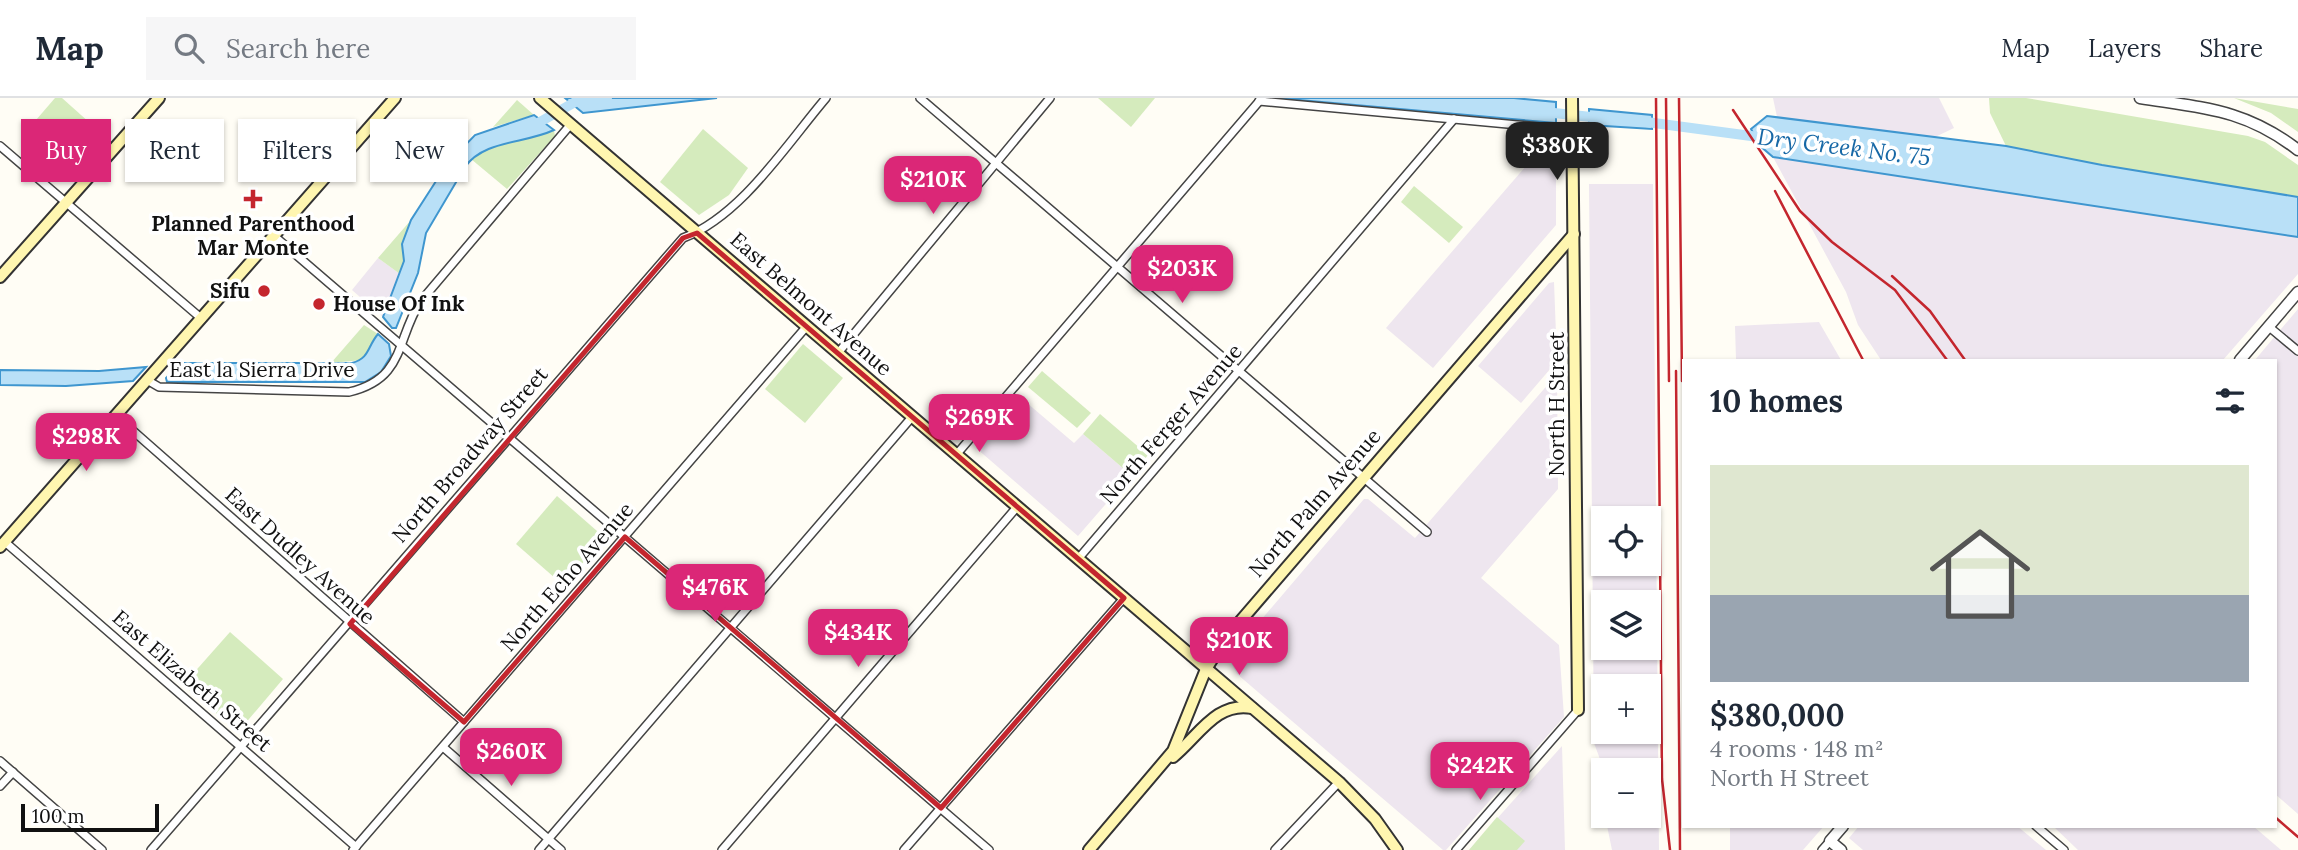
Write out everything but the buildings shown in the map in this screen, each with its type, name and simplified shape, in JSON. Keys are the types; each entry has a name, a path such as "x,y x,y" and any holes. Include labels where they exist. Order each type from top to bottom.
{"main road":[{"path":"0,277 159,98"},
{"path":"2,545 395,98"},
{"name":"North H Street","path":"1572,99 1578,710"},
{"name":"East Belmont Avenue","path":"544,100 1339,782 1375,819 1397,850"},
{"name":"North Palm Avenue","path":"1089,850 1164,763 1180,739 1206,669 1233,629 1574,234"},
{"path":"1164,763 1193,740 1221,712 1237,706 1252,708"}],"street":[{"name":"North Broadway Street","path":"151,850 683,238 710,226 742,198 826,98"},
{"path":"920,98 1427,532"},
{"path":"838,353 1050,98"},
{"path":"2140,98 2225,111 2266,126 2298,150"},
{"path":"956,455 1261,100 1571,130"},
{"name":"North Ferger Avenue","path":"1077,559 1454,119"},
{"name":"East la Sierra Drive","path":"148,379 159,387 349,392 366,387 384,374 403,347 406,327 420,302 569,123"},
{"path":"0,146 202,319"},
{"path":"273,235 837,716 989,850"},
{"path":"2241,359 2298,292"},
{"name":"North Echo Avenue","path":"355,848 807,326"},
{"path":"2268,326 2298,351"},
{"name":"East Dudley Avenue","path":"115,415 464,722"},
{"path":"539,850 912,417"},
{"path":"722,850 1017,508"},
{"name":"East Elizabeth Street","path":"2,545 241,747 355,848"},
{"path":"904,850 1124,598"},
{"path":"1456,850 1578,710"},
{"path":"443,747 562,850"},
{"path":"0,761 102,850"},
{"path":"0,786 13,772"},
{"path":"1275,850 1339,782"},
{"path":"1822,850 1841,828"},
{"path":"2038,828 2064,850"},
{"path":"1830,841 1841,850"}],"highlighted area":[{"path":"697,233 1124,598 941,808 625,537 464,722 350,624 683,238"}],"shaded area":[{"path":"1773,98 1939,98 1954,128 1933,138 1777,117"},
{"path":"1552,136 1556,137 1556,225 1433,368 1386,328"},
{"path":"1773,157 2298,237 2298,274 2224,359 1880,359 1858,325 1846,292"},
{"path":"1589,184 1653,184 1656,506 1592,506"},
{"path":"378,258 400,274 383,317 352,290"},
{"path":"1554,282 1557,361 1521,403 1478,366 1549,283"},
{"path":"2298,309 2298,814 2277,796 2277,359 2256,359"},
{"path":"1819,322 1840,359 1736,359 1735,326"},
{"path":"1557,374 1558,489 1481,578 1559,645 1564,717 1446,850 1443,850 1237,674 1231,663 1238,647 1364,499 1368,499 1415,538"},
{"path":"1020,397 1074,443 1083,434 1131,475 1078,536 976,448"},
{"path":"1593,576 1657,576 1657,590 1593,590"},
{"path":"1593,660 1657,660 1657,674 1593,674"},
{"path":"1594,744 1658,744 1658,758 1600,758"},
{"path":"1562,746 1565,850 1469,850"},
{"path":"1607,828 1659,828 1659,850 1612,850"},
{"path":"1730,828 1822,828 1803,850 1730,850"},
{"path":"1857,828 2019,828 2046,850 1863,850 1849,838"},
{"path":"2055,828 2255,828 2281,850 2078,850"}],"green space":[{"path":"55,98 62,98 86,119 37,119"},
{"path":"1098,98 1155,98 1131,127"},
{"path":"1989,98 2026,98 2248,136 2265,142 2298,165 2298,197 2102,165 2006,146 1990,113"},
{"path":"2234,98 2298,109 2298,132 2271,113"},
{"path":"517,100 534,115 493,127"},
{"path":"703,129 748,168 729,195 699,215 660,182"},
{"path":"554,130 555,136 507,189 471,159 501,145"},
{"path":"1414,186 1463,227 1449,243 1401,202"},
{"path":"411,220 402,244 404,261 400,274 378,258"},
{"path":"364,325 378,334 362,360 331,363"},
{"path":"803,344 843,378 805,423 765,389"},
{"path":"1042,371 1091,413 1077,428 1028,387"},
{"path":"1100,414 1148,455 1131,475 1083,434"},
{"path":"557,496 605,538 563,585 516,544"},
{"path":"230,632 283,679 238,732 183,685"},
{"path":"1497,817 1525,841 1517,850 1469,850"}],"water":[{"path":"565,98 717,98 583,113"},
{"path":"1277,98 1514,98 1556,102 1556,123"},
{"path":"1589,109 1652,115 1652,129 1589,125"},
{"path":"534,115 554,130 494,147 468,164 468,142 475,135"},
{"path":"1767,116 2006,146 2102,165 2298,197 2298,237 1773,157 1759,145 1751,129"},
{"path":"435,182 456,182 426,233 418,273 396,328 392,328 383,317 404,261 402,244 411,220"},
{"path":"378,334 389,344 391,356 381,372 365,382 167,382 166,378 180,363 352,363 365,355"},
{"path":"146,367 133,381 66,386 0,385 0,370 99,371"}],"waterway":[{"name":"Dry Creek No. 75","path":"531,127 577,101 607,98"},
{"name":"Dry Creek No. 75","path":"1545,112 1600,118"},
{"name":"Dry Creek No. 75","path":"1639,121 1766,138"}],"railway":[{"path":"1656,98 1662,779 1670,850"},
{"path":"1666,98 1669,381"},
{"path":"1679,98 1682,381"},
{"path":"1733,110 1800,211 1832,242 1895,290 1946,359"},
{"path":"1775,191 1862,359"},
{"path":"1892,276 1930,311 1964,359"},
{"path":"1676,371 1680,850"},
{"path":"2277,819 2298,837"}],"place":[{"name":"Planned Parenthood Mar Monte","path":"253,199"},
{"name":"Sifu","path":"264,291"},
{"name":"House Of Ink","path":"319,304"}]}
